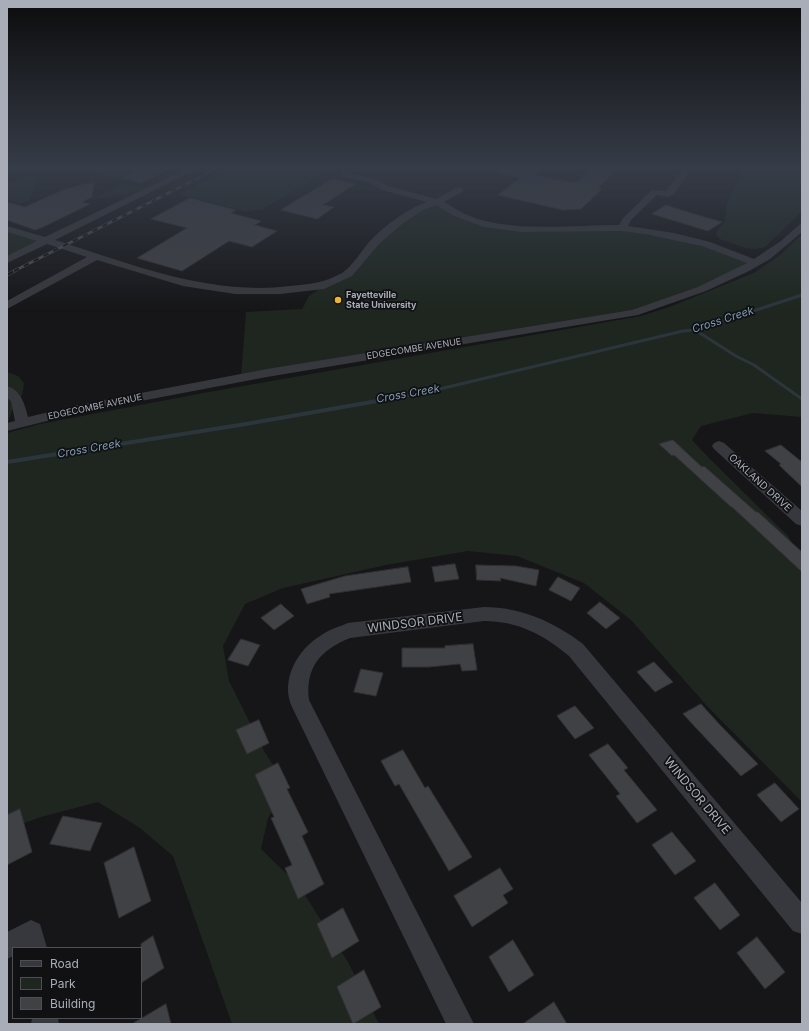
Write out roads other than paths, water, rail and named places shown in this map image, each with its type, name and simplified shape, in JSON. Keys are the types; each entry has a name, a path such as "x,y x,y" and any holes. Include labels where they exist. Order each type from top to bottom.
{"street":[{"path":"7,260 97,216"},
{"path":"7,229 188,284 235,290 280,291 324,286 348,274 375,242 408,216"},
{"path":"462,216 470,220 500,226 534,229 622,228 651,232 685,238 755,263"},
{"path":"622,228 630,216"},
{"name":"EDGECOMBE AVENUE","path":"7,427 83,408 261,375 634,313 704,287 743,270 778,249 802,227"},
{"path":"7,306 96,256"},
{"path":"7,390 17,400 23,423"},
{"name":"OAKLAND DRIVE","path":"719,446 795,505 802,520"},
{"name":"WINDSOR DRIVE","path":"460,1024 299,701 297,681 305,662 311,653 328,640 348,631 484,614 517,618 558,636 576,650 802,922"},
{"path":"7,946 31,933 34,947"}],"waterway":[{"name":"Cross Creek","path":"695,330 802,295"},
{"name":"Cross Creek","path":"377,401 427,392 683,331 695,330"},
{"path":"695,330 736,356 754,365 802,399"},
{"name":"Cross Creek","path":"7,462 246,424 383,400"}],"railway":[{"path":"14,271 123,216"},
{"path":"7,275 16,270"}],"place":[{"name":"Fayetteville State University","path":"338,300"}]}
